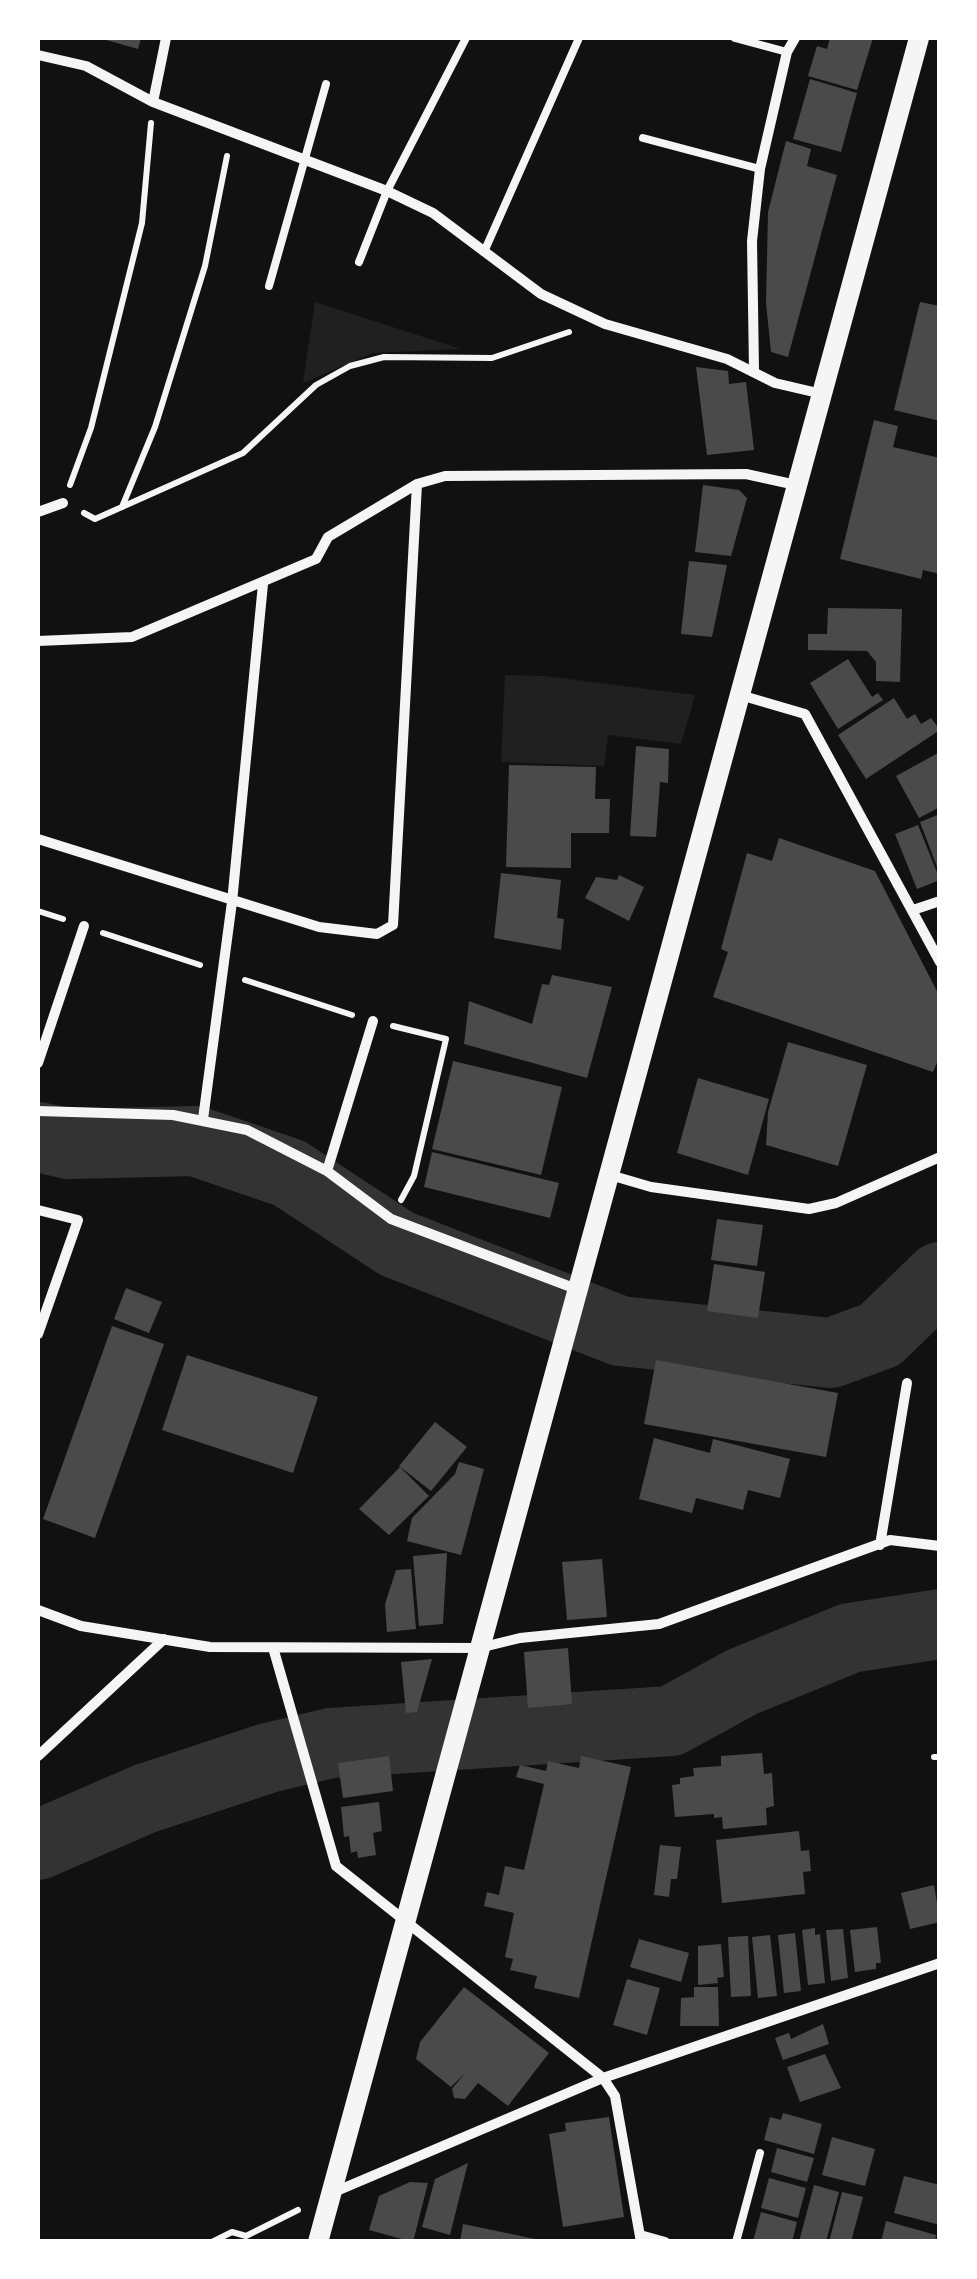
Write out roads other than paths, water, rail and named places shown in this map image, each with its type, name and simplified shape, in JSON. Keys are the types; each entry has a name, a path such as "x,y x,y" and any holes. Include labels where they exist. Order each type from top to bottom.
{"main road":[{"path":"318,2242 919,38"}],"street":[{"path":"153,102 166,38"},
{"path":"754,370 752,241 760,169 787,52 795,38"},
{"path":"38,55 86,66 153,102 387,191 432,213 541,294 590,317 754,370 776,383 822,394"},
{"path":"38,641 132,638 316,559 328,536 417,484 445,476 746,474 797,486"},
{"path":"38,839 318,927 377,934 393,924 417,484"},
{"path":"38,512 63,503"},
{"path":"202,1119 232,902 263,584"},
{"path":"740,695 805,714 940,962"},
{"path":"913,910 940,901"},
{"path":"38,1064 84,926"},
{"path":"327,1172 373,1022"},
{"path":"38,1112 202,1119 246,1130 327,1172 391,1219 578,1296"},
{"path":"610,1175 651,1186 808,1209 836,1203 940,1157"},
{"path":"38,1210 78,1220 38,1334"},
{"path":"880,1544 908,1383"},
{"path":"38,1610 82,1626 210,1648 479,1648 520,1638 659,1624 890,1540 940,1546"},
{"path":"38,1756 164,1639"},
{"path":"274,1650 336,1866 603,2078 615,2096 640,2238 665,2242"},
{"path":"331,2194 603,2078 940,1963"}],"lane":[{"path":"358,262 387,191 466,38"},
{"path":"484,252 579,38"},
{"path":"735,38 787,52"},
{"path":"270,286 326,84"},
{"path":"643,138 760,169"},
{"path":"736,2242 760,2153"}],"waterway":[{"path":"38,1137 69,1144 195,1141 289,1173 397,1244 620,1331 831,1353 880,1335 940,1277"},
{"path":"38,1845 144,1799 268,1758 331,1743 671,1721 742,1682 850,1638 940,1624"}]}
